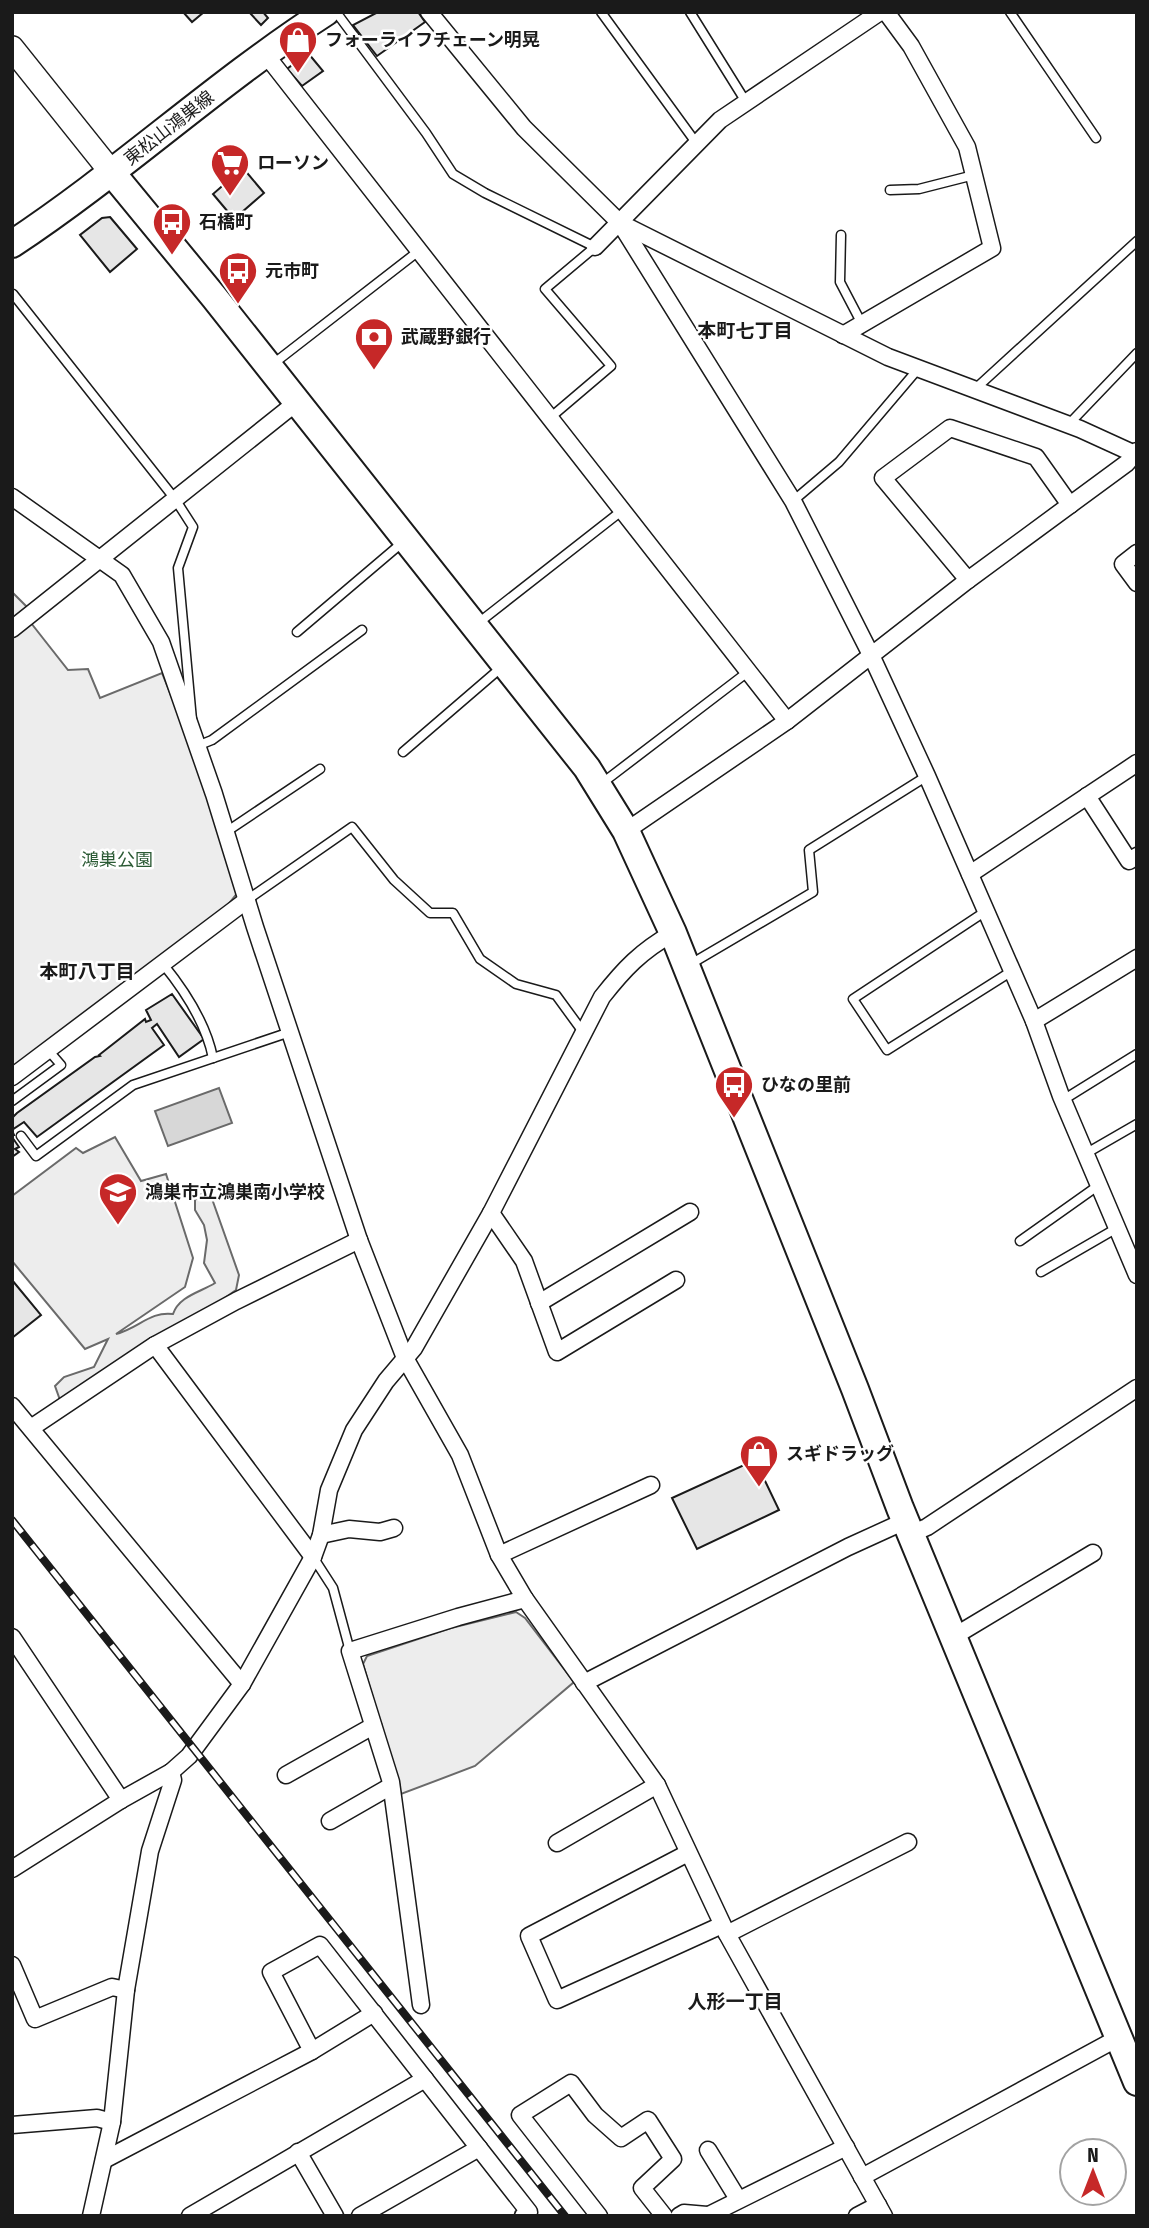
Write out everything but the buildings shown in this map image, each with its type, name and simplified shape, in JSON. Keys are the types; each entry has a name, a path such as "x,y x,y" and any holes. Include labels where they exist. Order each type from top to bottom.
{"main road":[{"name":"東松山鴻巣線","path":"12,244 65,210 178,118 326,12"},
{"path":"12,48 587,768 625,831 673,933 908,1527 1118,2038 1134,2068"}],"street":[{"path":"429,12 524,128 620,223 793,501 871,655 927,776 1034,1021 1063,1100 1117,1228 1132,1248 1137,1275"},
{"path":"595,247 720,120 880,12"},
{"path":"843,334 992,248 967,147 911,46 886,12"},
{"path":"266,55 624,509 787,721"},
{"path":"620,223 888,357 1068,425 1136,454 787,721 625,831"},
{"path":"12,629 297,402"},
{"path":"968,580 883,478 950,428 1036,457 1070,505"},
{"path":"12,497 122,575 161,642 359,1240 405,1359 460,1455 499,1555 525,1599 657,1785 724,1929 881,2210 857,2216"},
{"path":"1137,553 1123,564 1137,583"},
{"path":"970,874 1137,763"},
{"path":"1087,796 1129,861 1137,856"},
{"path":"12,1077 247,900"},
{"path":"15,1861 171,1772 194,1750 242,1684 313,1557 321,1535 329,1490 354,1430 414,1348 491,1213 602,997 626,966 647,948 673,933"},
{"path":"1034,1021 1137,958"},
{"path":"540,1303 690,1212"},
{"path":"491,1213 524,1261 557,1352 676,1280"},
{"path":"31,1428 155,1345 359,1240"},
{"path":"155,1345 313,1557"},
{"path":"584,1683 848,1547 908,1527 927,1527 1137,1388"},
{"path":"12,1406 242,1684"},
{"path":"499,1555 651,1485"},
{"path":"321,1535 349,1529 380,1532 394,1528"},
{"path":"953,1637 1093,1553"},
{"path":"421,2005 391,1786 350,1651 525,1599"},
{"path":"12,1637 121,1800"},
{"path":"286,1775 373,1726"},
{"path":"91,2216 113,2122 126,1990 150,1851 173,1780 171,1772"},
{"path":"557,1843 657,1785"},
{"path":"330,1821 391,1786"},
{"path":"688,1853 529,1936 557,2000 724,1929 908,1843"},
{"path":"312,2051 271,1972 320,1945 529,2212 523,2216"},
{"path":"12,1965 36,2020 112,1987 126,1990"},
{"path":"104,2160 312,2051 374,2013"},
{"path":"862,2177 1118,2038"},
{"path":"190,2216 425,2079"},
{"path":"599,2216 520,2116 571,2083 595,2116 621,2138 648,2120 673,2159 642,2188 664,2216"},
{"path":"12,2125 97,2118 113,2122"},
{"path":"679,2216 684,2213 707,2215 846,2147"},
{"path":"360,2216 479,2148"},
{"path":"708,2150 738,2199"},
{"path":"298,2152 335,2216"}],"lane":[{"path":"336,12 426,133 453,174 485,193 595,247 545,289 611,366 551,417"},
{"path":"601,12 697,144"},
{"path":"690,12 746,102"},
{"path":"1010,12 1096,138"},
{"path":"890,190 919,189 974,175"},
{"path":"841,235 840,282 862,324"},
{"path":"974,390 1137,241"},
{"path":"269,367 421,250"},
{"path":"12,295 175,499 193,527 178,568 193,710 191,730"},
{"path":"1068,425 1137,353"},
{"path":"793,501 839,462 918,369"},
{"path":"474,626 624,509"},
{"path":"297,632 405,540"},
{"path":"197,746 212,740 362,630"},
{"path":"403,752 505,664"},
{"path":"598,786 749,671"},
{"path":"226,832 320,769"},
{"path":"686,966 813,892 809,849 927,776"},
{"path":"247,900 352,827 394,880 430,913 453,913 480,959 516,984 556,995 583,1032"},
{"path":"986,911 853,999 887,1050 1012,971"},
{"path":"163,964 183,988 209,1041 213,1058"},
{"path":"21,1136 36,1156 134,1085 290,1032"},
{"path":"12,1101 61,1065 48,1050"},
{"path":"1063,1100 1137,1054"},
{"path":"1086,1154 1137,1124"},
{"path":"1020,1241 1099,1185"},
{"path":"1041,1272 1117,1228"},
{"path":"313,1557 333,1588 350,1651"}],"green space":[{"path":"12,592 29,609 12,622"},
{"name":"鴻巣公園","path":"31,623 68,670 88,669 100,698 162,673 187,735 238,892 223,911 12,1070 12,637"},
{"path":"115,1137 141,1181 166,1174 193,1258 185,1287 116,1334 151,1317 173,1314 185,1299 215,1283 204,1263 207,1240 204,1225 195,1210 195,1200 205,1191 211,1196 239,1275 236,1290 60,1400 55,1386 64,1377 94,1367 108,1339 85,1349 12,1261 12,1196 76,1148 83,1153"},
{"path":"516,1612 525,1618 574,1682 475,1766 401,1794 363,1664 367,1656 451,1628"}],"shaded area":[{"path":"219,1088 232,1123 168,1146 155,1111"}],"railway":[{"path":"12,1520 565,2216"}],"place":[{"name":"フォーライフチェーン明晃","path":"298,74"},
{"name":"ローソン","path":"230,197"},
{"name":"石橋町","path":"172,256"},
{"name":"元市町","path":"238,305"},
{"name":"武蔵野銀行","path":"374,371"},
{"name":"ひなの里前","path":"734,1119"},
{"name":"鴻巣市立鴻巣南小学校","path":"118,1226"},
{"name":"スギドラッグ","path":"759,1488"}],"district":[{"name":"本町七丁目","path":"745,330"},
{"name":"本町八丁目","path":"87,971"},
{"name":"人形一丁目","path":"735,2001"}]}
